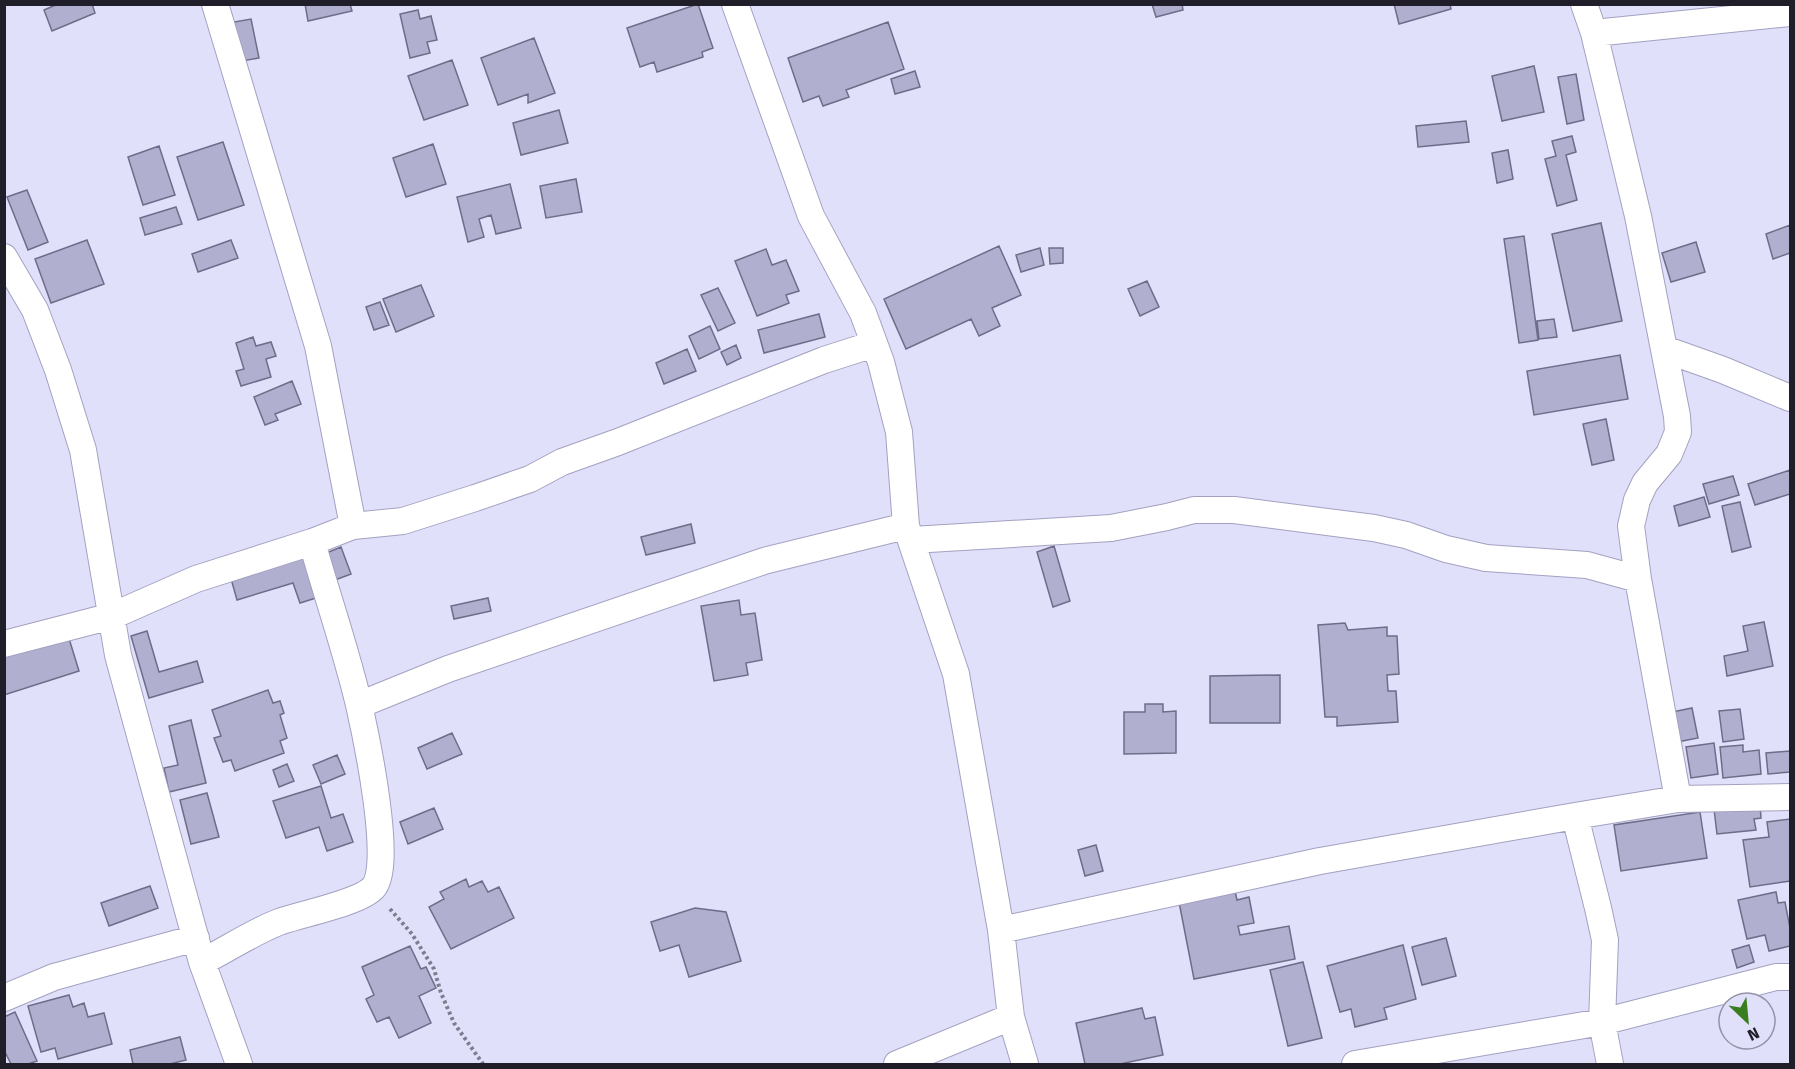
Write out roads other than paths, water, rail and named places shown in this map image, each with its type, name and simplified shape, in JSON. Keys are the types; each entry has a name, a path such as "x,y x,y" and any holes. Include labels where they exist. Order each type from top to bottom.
{"street":[{"path":"215,4 318,346 336,429 353,526"},
{"path":"735,4 811,216 863,313 881,362 899,432 909,533 956,674 1001,930 1011,1017 1025,1065"},
{"path":"1584,4 1594,33 1638,216 1677,417 1678,432 1669,454 1645,483 1637,500 1631,526 1638,579 1678,799"},
{"path":"1594,33 1791,13"},
{"path":"4,257 35,310 58,370 83,450 118,655 202,963 239,1064"},
{"path":"4,644 111,616 196,579 312,542 353,526 403,521 530,479 562,462 824,360 874,344"},
{"path":"1664,349 1791,398"},
{"path":"359,705 448,669 764,561 909,533 1111,528 1167,518 1194,510 1234,510 1374,528 1486,558 1587,565 1638,579"},
{"path":"202,963 278,922 346,903 368,892 374,888 381,869 381,823 359,705 312,542"},
{"path":"1001,930 1320,861 1575,816 1678,799 1791,797"},
{"path":"1575,816 1605,940 1602,1022 1610,1065"},
{"path":"4,998 54,977 196,938"},
{"path":"1355,1065 1602,1022 1776,977 1791,977"},
{"path":"897,1065 1011,1017"}]}
